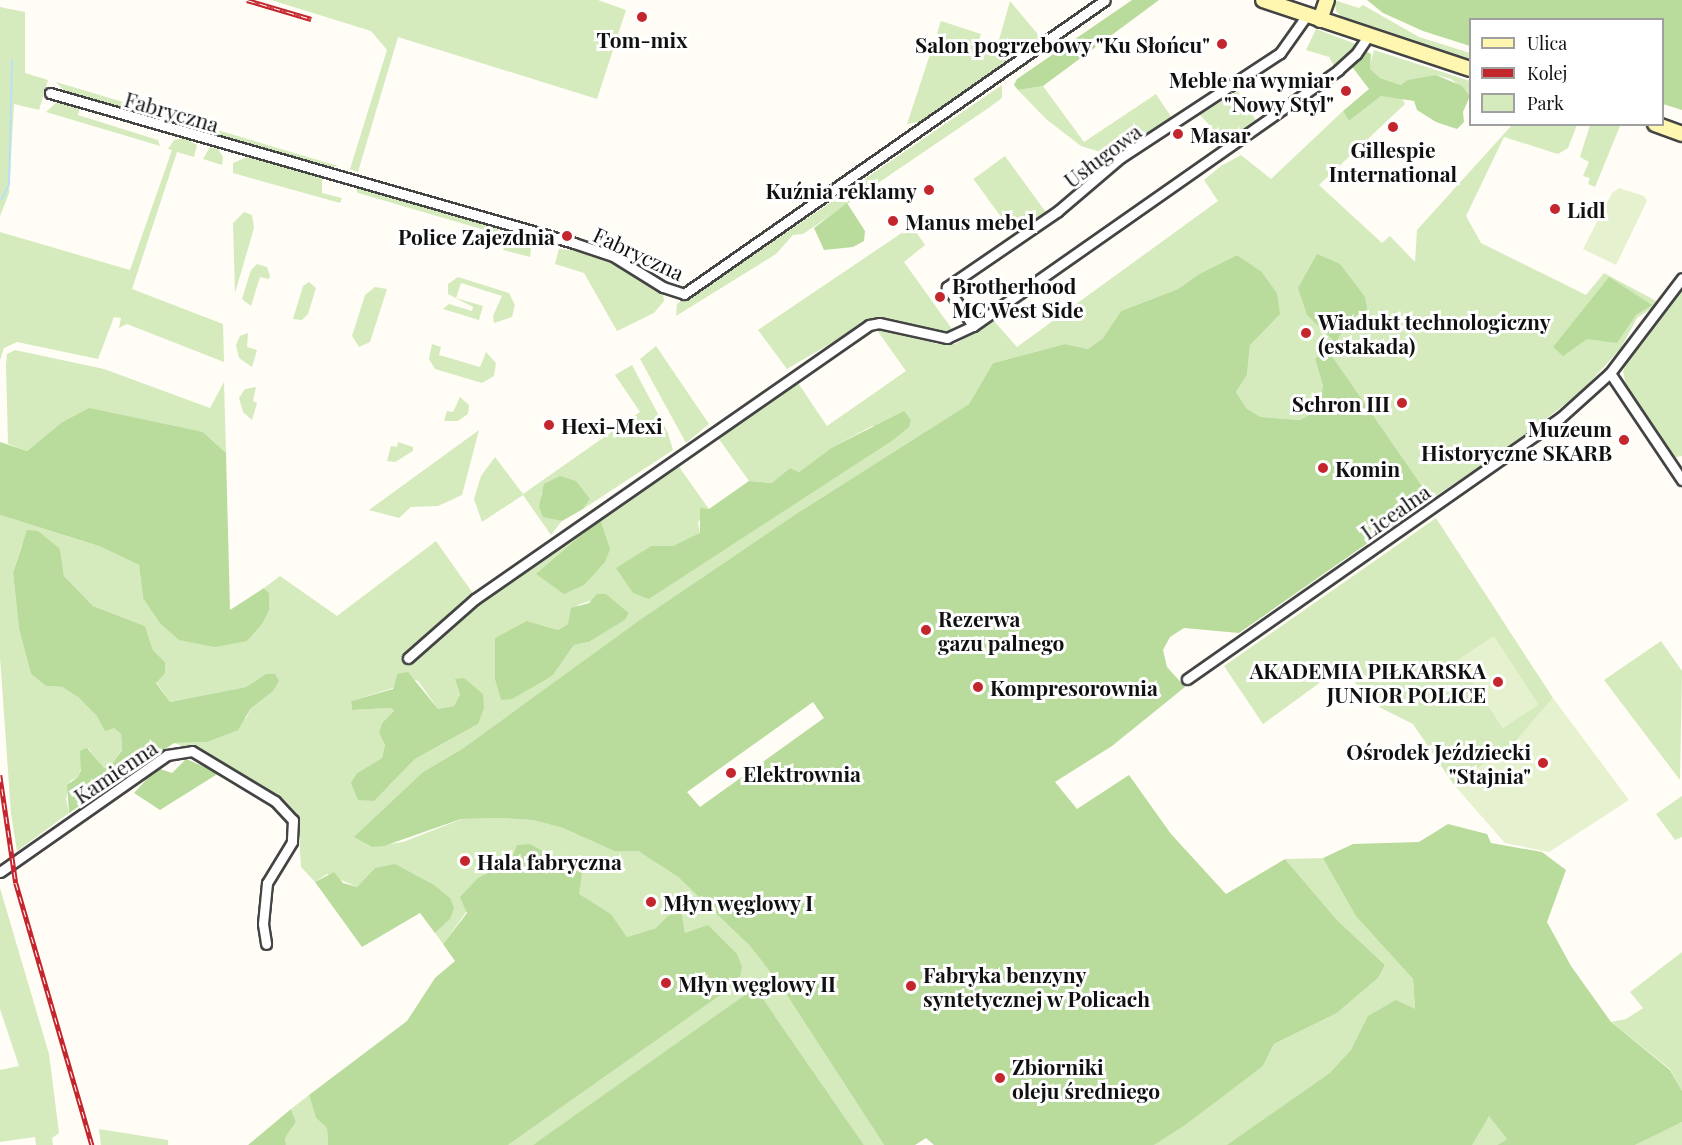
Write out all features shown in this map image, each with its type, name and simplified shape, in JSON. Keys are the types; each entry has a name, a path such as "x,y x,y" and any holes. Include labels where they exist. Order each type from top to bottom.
{"main road":[{"path":"1263,0 1469,69"},
{"path":"1313,17 1327,0"},
{"path":"1661,126 1682,134"}],"street":[{"name":"Fabryczna","path":"50,93 574,243 613,256 663,287 684,294 1105,0"},
{"name":"Usługowa","path":"973,326 946,287 1058,211 1120,158 1280,53 1313,17"},
{"path":"408,658 475,598 869,325 879,323 947,338 973,326 1338,70 1356,54 1368,36"},
{"name":"Licealna","path":"1187,679 1560,418 1610,373 1682,278"},
{"path":"1610,373 1682,480"},
{"name":"Kamienna","path":"0,872 167,755 192,752 275,801 293,820 291,842 267,883 263,924 266,944"}],"green space":[{"path":"271,0 598,0 626,10 597,99 398,37 358,172 350,169 387,50 371,31"},
{"path":"1132,0 1159,0 1043,86 1018,90 1014,85 1017,79"},
{"path":"1334,0 1359,8 1363,5 1419,37 1469,53 1469,65 1349,24 1336,11"},
{"path":"1367,0 1682,0 1682,110 1664,104 1664,18 1469,18 1469,46 1423,31 1383,13"},
{"path":"1010,1 1041,38 919,122 907,124 941,21 981,34 979,41 997,47"},
{"path":"0,7 25,12 25,73 48,80 39,110 14,104 9,193 0,216"},
{"path":"1316,29 1356,44 1356,46 1334,66 1329,57 1306,50"},
{"path":"1374,50 1469,81 1469,94 1451,79 1437,75 1401,85 1380,78 1369,69"},
{"path":"1365,51 1371,54 1370,69 1380,78 1401,85 1408,80 1436,75 1462,86 1469,95 1463,112 1464,122 1457,129 1436,122 1417,110 1414,101 1381,96 1349,121 1343,111 1369,89 1350,64"},
{"path":"56,82 338,166 325,169 68,95"},
{"path":"1002,85 1002,98 987,109 803,234 793,235 776,254 676,316 677,304 682,300 692,297"},
{"path":"1043,86 1084,142 1156,94 1174,121 1121,151 1107,154 1081,146 1046,119 1018,90"},
{"path":"1238,91 1258,124 1227,144 1200,115"},
{"path":"1381,96 1401,97 1405,104 1319,185 1382,243 1390,236 1415,262 1417,230 1511,126 1577,126 1568,148 1558,154 1504,137 1466,216 1481,243 1586,295 1604,273 1660,303 1637,318 1621,348 1581,392 1513,444 1431,499 1332,356 1315,359 1323,386 1319,410 1300,420 1261,417 1247,409 1236,392 1247,375 1250,345 1277,293 1262,272 1237,255 1199,274 1178,289 1121,311 1103,338 1088,349 1065,344 993,363 969,404 796,514 641,619 462,749 423,772 355,837 370,847 403,842 462,819 501,818 533,820 563,828 614,851 638,851 678,877 750,946 781,986 884,1145 864,1145 775,1016 749,992 544,1139 533,1145 508,1145 722,994 740,978 685,934 681,911 656,928 627,937 611,914 578,894 583,866 569,857 555,858 545,850 498,868 443,944 435,933 450,919 375,868 357,887 327,874 315,882 301,867 298,818 280,800 213,757 174,743 207,742 246,718 251,708 279,681 266,674 246,687 170,702 156,682 165,662 153,650 145,626 93,606 64,576 60,549 22,544 13,573 19,629 31,674 46,686 62,687 78,697 121,734 122,749 112,764 103,768 88,748 78,777 70,781 66,799 69,813 17,851 11,814 0,657 0,515 99,546 139,565 143,598 247,641 269,610 269,593 264,588 280,576 337,616 436,541 472,592 477,606 677,464 709,509 698,522 700,533 673,546 651,546 617,568 649,599 909,427 872,426 831,448 799,472 790,468 773,483 749,481 716,435 796,380 827,426 906,371 874,326 937,344 955,344 994,321 1017,347 1218,201 1204,180 1221,166 1241,155 1271,179 1343,111 1349,121","holes":["607,595 629,613 625,620 589,642 574,645 553,675 501,700 495,680 497,670 527,621 558,630 568,624 578,605","397,674 418,681 438,709 454,706 460,696 455,679 478,724 415,759 389,786 357,773 382,758 385,745 379,733 382,723 394,712 391,708 352,710 351,701 393,688"]},
{"path":"58,101 80,107 78,115 158,140 160,146 46,112"},
{"path":"1590,126 1620,126 1595,187 1588,184 1590,178 1583,176 1589,162 1580,157"},
{"path":"184,138 197,145 194,157 177,152 132,289 223,324 224,362 127,324 119,328 121,318 114,317 98,359 17,342 4,348 0,360 0,232 130,270 172,150 168,149 174,140"},
{"path":"210,147 218,149 223,157 222,165 203,159"},
{"path":"1005,156 1046,212 1014,235 973,179"},
{"path":"247,157 322,178 322,193 342,198 340,203 233,173 233,163"},
{"path":"360,187 497,227 499,230 495,233 358,193 356,189"},
{"path":"1619,188 1644,196 1647,201 1616,265 1583,249 1612,193"},
{"path":"847,203 865,231 864,241 853,247 824,250 814,228"},
{"path":"244,212 252,215 254,228 235,293 233,223"},
{"path":"912,226 925,245 904,262 952,329 947,332 874,318 787,369 758,330"},
{"path":"520,233 531,249 530,257 503,250 510,235"},
{"path":"559,249 583,251 619,267 663,293 664,301 654,313 617,331 584,273 555,264"},
{"path":"1317,254 1340,264 1365,297 1368,313 1357,315 1344,327 1336,343 1307,315 1298,288"},
{"path":"1237,255 1262,272 1277,293 1280,314 1250,345 1247,375 1236,392 1247,409 1261,417 1300,420 1318,410 1323,386 1315,359 1322,352 1332,356 1431,499 1239,633 1184,628 1170,637 1163,650 1167,667 1185,687 1112,746 1055,782 1077,809 1129,775 1171,834 1226,894 1285,859 1337,920 1385,965 1378,978 1337,1013 1274,1044 1263,1066 1185,1125 1154,1145 934,1145 926,1138 915,1145 884,1145 781,986 750,946 678,877 638,851 614,851 563,828 533,820 501,818 461,819 384,846 371,847 354,837 423,772 462,749 641,619 796,514 969,404 993,363 1065,344 1088,349 1103,338 1121,311 1178,289 1199,274","holes":["813,702 824,718 700,807 687,792"]},
{"path":"257,264 267,267 270,276 269,279 260,277 251,306 242,299 251,270"},
{"path":"458,277 509,293 515,305 512,317 494,323 493,316 502,296 461,283 456,298 483,306 479,320 443,309 449,304 472,311 473,307 448,294 448,284"},
{"path":"1609,277 1652,305 1636,315 1617,343 1587,339 1563,356 1553,347"},
{"path":"309,282 316,288 308,314 302,320 293,319 303,286"},
{"path":"375,287 387,289 370,342 359,347 352,336 365,295"},
{"path":"1682,288 1682,456 1673,458 1629,399 1623,371 1628,359"},
{"path":"248,333 247,347 257,350 252,367 239,358 236,345 240,336"},
{"path":"432,344 441,347 439,355 480,367 486,352 496,363 494,376 482,383 435,369 429,359"},
{"path":"656,346 709,424 686,443 640,359"},
{"path":"15,350 104,369 210,408 224,382 226,453 203,432 154,424 61,423 27,451 8,444 6,365 7,354"},
{"path":"632,365 668,433 673,450 583,509 590,499 541,493 543,516 562,521 551,535 523,495 482,522 474,499 481,476 495,457 523,494 640,412 615,375"},
{"path":"256,387 253,401 257,403 252,420 243,412 239,398 245,389"},
{"path":"460,397 469,405 468,414 458,421 444,421 447,411 453,412"},
{"path":"89,408 203,432 226,453 230,610 264,588 269,593 269,610 262,624 247,641 215,647 179,640 160,623 143,598 139,565 99,546 0,515 0,442 27,451 61,423"},
{"path":"904,411 911,420 909,427 893,440 649,599 633,593 616,568 651,546 673,546 700,533 700,508 709,509 749,481 772,483 790,468 799,472 831,448"},
{"path":"479,430 462,495 438,506 411,507 399,518 369,510"},
{"path":"398,442 413,447 413,451 395,462 387,461 391,446 397,447"},
{"path":"560,476 576,481 590,499 583,509 562,521 543,517 539,507 544,484"},
{"path":"1436,518 1553,698 1515,742 1454,785 1413,724 1381,708 1340,668 1263,724 1224,666"},
{"path":"600,519 610,549 605,562 584,585 564,594 536,574"},
{"path":"27,530 38,531 60,549 64,576 93,606 145,626 153,650 165,662 165,673 156,683 170,702 246,687 266,674 275,674 279,681 273,691 251,708 238,730 207,742 174,743 69,813 67,785 78,777 81,770 80,751 87,748 104,768 112,764 122,750 121,734 114,728 105,731 97,716 78,697 62,687 46,686 31,674 19,629 13,573"},
{"path":"597,594 606,594 629,613 625,620 589,642 574,645 553,675 512,699 501,700 495,680 495,638 527,621 558,630 568,624 571,608 589,603"},
{"name":"AKADEMIA PIŁKARSKA JUNIOR POLICE","path":"1494,636 1539,705 1503,728 1458,659"},
{"path":"1661,641 1682,671 1680,780 1604,680"},
{"path":"408,672 438,709 454,706 460,695 455,679 464,678 483,694 484,708 478,724 415,759 374,801 358,800 351,783 357,773 382,758 385,745 379,733 382,723 394,711 391,708 352,710 351,701 393,689 397,674"},
{"name":"Ośrodek Jeździecki \"Stajnia\"","path":"1553,698 1629,800 1549,852 1505,843 1454,785 1515,742"},
{"path":"186,759 219,773 160,810 134,793 157,768 172,773"},
{"path":"1682,796 1682,837 1675,840 1656,814"},
{"path":"1448,824 1487,834 1491,843 1542,852 1566,870 1547,922 1571,966 1611,1022 1670,1070 1682,1091 1682,1122 1635,1145 1497,1145 1507,1139 1489,1116 1472,1145 1227,1145 1330,1073 1351,1050 1368,1016 1396,1000 1415,1009 1413,979 1356,916 1323,858 1353,844 1419,842"},
{"path":"530,844 555,858 579,861 583,866 579,894 611,914 627,937 656,928 676,908 681,910 685,933 708,925 737,954 742,967 740,978 722,994 508,1145 328,1145 327,1128 316,1118 309,1095 407,1021 435,978 455,961 443,944 467,913 460,897 478,878 511,861 517,845"},
{"path":"1323,858 1387,950 1413,979 1415,1010 1507,1139 1497,1145 1154,1145 1263,1066 1274,1044 1337,1013 1378,978 1385,965 1337,920 1285,859"},
{"path":"395,864 434,885 450,898 454,908 450,919 435,933 420,913 362,947 315,882 334,872 343,883 357,887 375,868"},
{"path":"0,888 49,1054 59,1133 52,1138 53,1145 36,1145 35,1137 0,1142 0,1070 19,1066 0,1009"},
{"path":"1682,952 1682,1091 1670,1069 1611,1022 1626,1019 1643,1008 1630,992"},
{"path":"749,992 761,996 864,1145 533,1145"},
{"path":"309,1095 316,1118 327,1128 328,1145 286,1145 285,1138 296,1122 291,1109"},
{"path":"291,1109 296,1122 285,1138 286,1145 248,1145"},
{"path":"1682,1122 1682,1145 1635,1145 1658,1133"},
{"path":"99,1129 168,1140 168,1145 101,1145"}],"waterway":[{"path":"2,199 9,184 12,61"}],"railway":[{"path":"247,0 311,19"},
{"path":"0,775 16,883 92,1145"}],"place":[{"name":"Tom-mix","path":"642,17"},
{"name":"Salon pogrzebowy \"Ku Słońcu\"","path":"1222,44"},
{"name":"Meble na wymiar \"Nowy Styl\"","path":"1346,91"},
{"name":"Gillespie International","path":"1393,127"},
{"name":"Masar","path":"1178,134"},
{"name":"Kuźnia reklamy","path":"929,190"},
{"name":"Lidl","path":"1555,209"},
{"name":"Manus mebel","path":"893,221"},
{"name":"Police Zajezdnia","path":"567,236"},
{"name":"Brotherhood MC West Side","path":"940,297"},
{"name":"Wiadukt technologiczny (estakada)","path":"1306,333"},
{"name":"Schron III","path":"1402,403"},
{"name":"Hexi-Mexi","path":"549,425"},
{"name":"Muzeum Historyczne SKARB","path":"1624,440"},
{"name":"Komin","path":"1323,468"},
{"name":"Rezerwa gazu palnego","path":"926,630"},
{"name":"AKADEMIA PIŁKARSKA JUNIOR POLICE","path":"1498,682"},
{"name":"Kompresorownia","path":"978,687"},
{"name":"Ośrodek Jeździecki \"Stajnia\"","path":"1543,763"},
{"name":"Elektrownia","path":"731,773"},
{"name":"Hala fabryczna","path":"465,861"},
{"name":"Młyn węglowy I","path":"651,902"},
{"name":"Młyn węglowy II","path":"666,983"},
{"name":"Fabryka benzyny syntetycznej w Policach","path":"911,986"},
{"name":"Zbiorniki oleju średniego","path":"1000,1078"}]}
